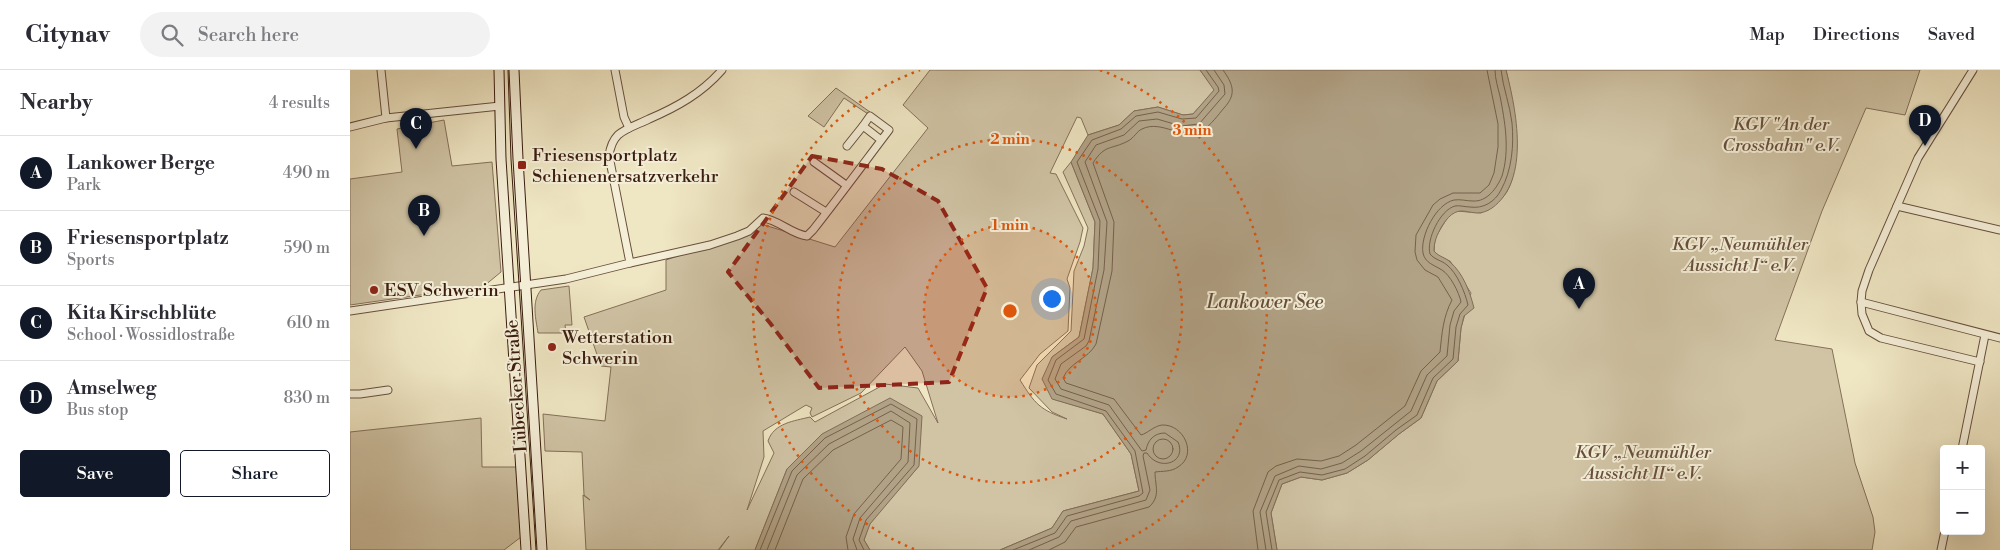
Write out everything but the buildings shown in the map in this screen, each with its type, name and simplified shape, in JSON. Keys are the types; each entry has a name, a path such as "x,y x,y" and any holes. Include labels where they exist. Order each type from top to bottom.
{"street":[{"path":"381,70 386,118"},
{"name":"Lübecker Straße","path":"499,70 500,159 526,550"},
{"name":"Lübecker Straße","path":"514,70 542,550"},
{"path":"615,70 624,117 629,128"},
{"path":"630,264 609,156 611,145 617,136 629,128 681,104 705,88 722,70"},
{"path":"1973,70 1921,152 1869,270 1861,302 1862,314 1869,331 1881,338 1980,362"},
{"path":"350,127 386,118 500,106"},
{"path":"350,311 566,279 710,245 749,231 763,218 807,236 889,130 870,116 847,146"},
{"path":"863,126 881,140"},
{"path":"814,162 846,185"},
{"path":"794,192 826,212"},
{"path":"1897,206 2000,230"},
{"path":"1861,302 2000,338"},
{"path":"1963,445 1985,335"},
{"path":"350,394 388,390"},
{"path":"1941,550 1944,535"}],"highlighted area":[{"path":"812,156 882,169 938,201 987,288 949,382 819,388 770,323 728,272"}],"green space":[{"path":"930,70 1200,70 1215,90 1193,114 1183,115 1158,107 1134,111 1119,125 1088,135 1081,118 1077,117 1050,173 1056,174 1083,228 1067,279 1070,288 1068,331 1040,354 1020,380 1034,401 1044,409 1067,419 1052,412 1029,388 1037,365 1071,331 1074,271 1084,246 1088,228 1063,172 1071,162 1095,222 1093,268 1079,337 1052,357 1053,399 1103,414 1131,454 1139,491 1063,511 1052,528 1000,550 870,550 864,540 869,524 919,466 787,469 755,550 719,550 729,536 718,550 586,550 583,495 590,500 584,495 582,452 545,451 543,414 605,421 611,367 601,366 584,317 666,290 666,260 710,245 758,223 835,247 928,128 903,105","holes":["905,347 922,371 938,423 918,388 885,384 815,422 810,417 785,424 775,430 768,441 774,453 747,510 764,457 763,431 806,405 812,408 810,413 812,417 861,393"]},
{"path":"1506,70 1920,70 1905,115 1866,108 1822,211 1775,340 1832,349 1855,463 1873,517 1875,532 1872,550 1277,550 1271,513 1282,484 1301,477 1322,480 1347,473 1368,460 1421,418 1437,381 1458,361 1461,328 1471,293 1450,261 1438,256 1434,251 1435,238 1449,215 1456,211 1481,213 1503,197 1510,186 1514,172 1515,136 1512,99"},
{"path":"836,88 870,112 868,114 844,98 824,127 808,116"},
{"path":"444,120 452,166 492,162 501,272 484,286 350,305 350,179 402,172 397,129"},
{"path":"569,286 572,325 565,325 566,333 538,333 535,305 541,290"},
{"path":"481,418 482,467 520,467 525,534 504,550 350,550 350,432"}],"water":[{"name":"Lankower See","path":"1200,70 1506,70 1514,104 1516,123 1516,162 1512,180 1504,196 1492,208 1478,213 1460,211 1449,217 1440,229 1435,244 1434,251 1455,266 1462,277 1474,308 1464,316 1458,361 1437,381 1421,418 1368,460 1347,473 1322,480 1301,477 1282,484 1271,513 1277,550 1000,550 1052,528 1063,511 1139,491 1131,454 1103,414 1052,399 1042,379 1052,357 1079,337 1093,268 1095,222 1071,162 1088,135 1119,125 1134,111 1158,107 1183,115 1193,114 1214,90"},
{"path":"890,398 922,416 919,466 870,524 864,540 870,550 755,550 787,469 822,434"}],"tram line":[{"path":"508,70 511,159 536,550"}],"place":[{"name":"Amselweg","path":"1925,146"},
{"name":"Kita Kirschblüte","path":"416,149"},
{"name":"Friesensportplatz Schienenersatzverkehr","path":"522,165"},
{"name":"Friesensportplatz","path":"424,236"},
{"name":"ESV Schwerin","path":"374,290"},
{"name":"Lankower Berge","path":"1579,309"},
{"name":"Wetterstation Schwerin","path":"552,347"}],"park label":[{"name":"KGV \"An der Crossbahn\" e.V.","path":"1781,134"},
{"name":"KGV „Neumühler Aussicht I“ e.V.","path":"1740,254"},
{"name":"KGV „Neumühler Aussicht II“ e.V.","path":"1643,462"}]}
